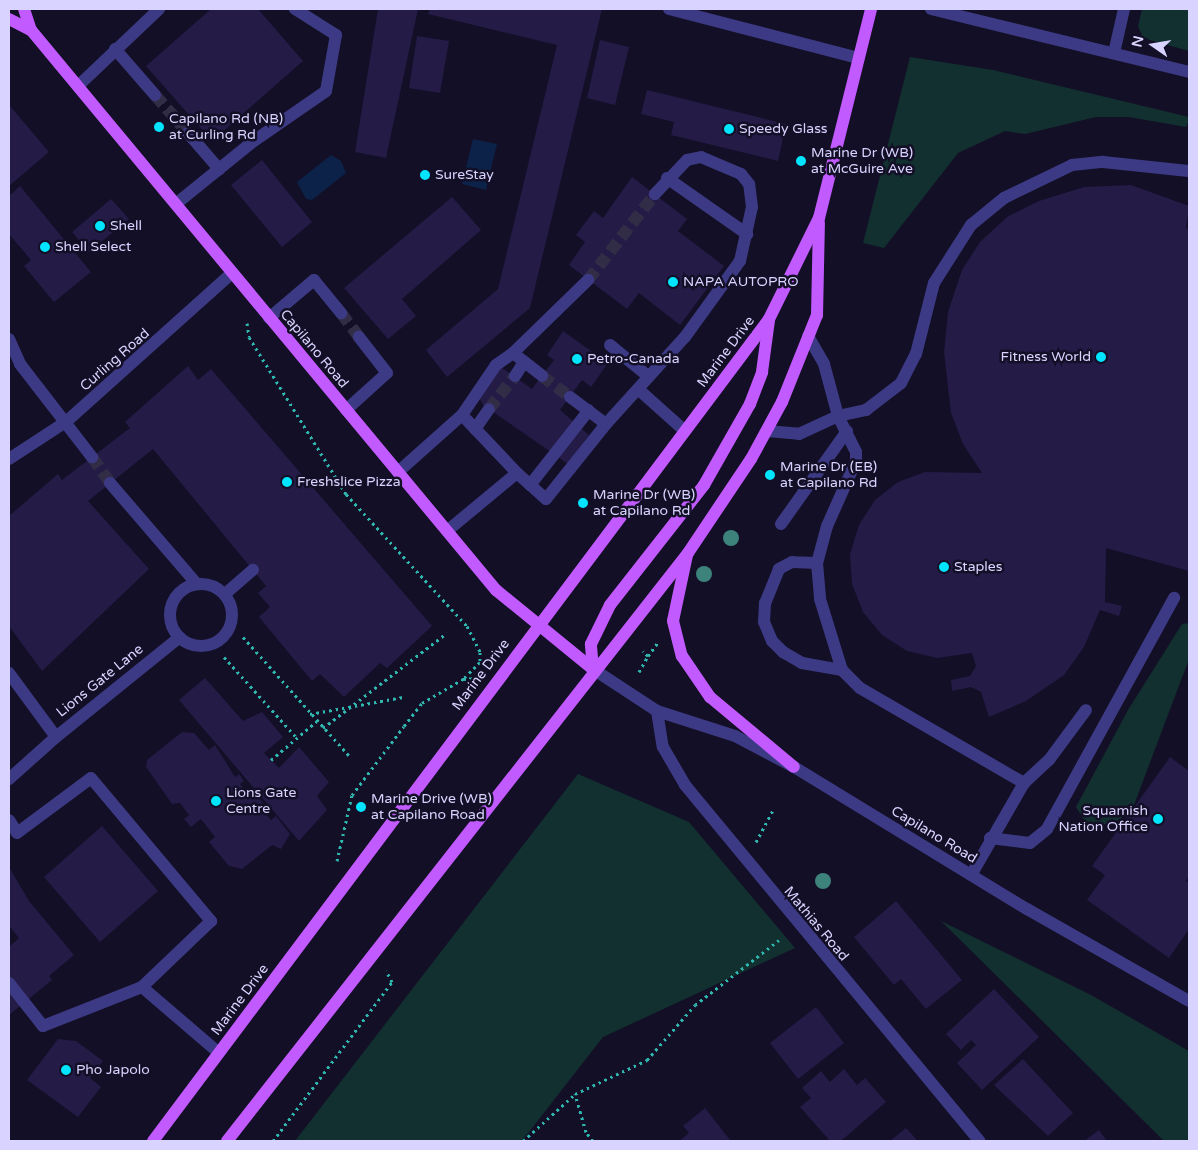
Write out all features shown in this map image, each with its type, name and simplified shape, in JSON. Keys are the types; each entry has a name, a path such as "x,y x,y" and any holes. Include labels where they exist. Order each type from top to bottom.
{"main road":[{"name":"Capilano Road","path":"24,9 31,30 177,203 244,288 496,590 593,669"},
{"name":"Marine Drive","path":"227,1141 593,669 688,553 767,431 816,315 819,218 872,9"},
{"name":"Capilano Road","path":"9,19 31,30"},
{"name":"Marine Drive","path":"153,1141 499,675 769,319 819,218"},
{"path":"593,669 591,644 610,605 704,485 750,404 762,372 769,319"},
{"path":"688,553 673,621 682,656 710,697 794,767"}],"street":[{"path":"78,86 159,9"},
{"path":"177,203 219,169 326,91 336,35 295,9"},
{"path":"668,9 859,58"},
{"path":"931,9 1189,72"},
{"path":"1114,53 1124,9"},
{"path":"115,49 155,94"},
{"path":"188,133 219,169"},
{"path":"462,415 517,474 546,499 606,424 685,337 740,261 752,207 749,184 741,174 701,157 687,160 667,178 655,194"},
{"path":"767,431 799,434 838,416 866,410 901,383 916,354 934,283 971,225 1004,198 1072,165 1102,162 1189,171"},
{"path":"667,178 747,234"},
{"name":"Curling Road","path":"9,459 67,421 232,273"},
{"path":"269,318 314,280 341,314"},
{"path":"398,472 462,415 496,365 513,353 588,280"},
{"path":"808,336 824,364 838,416 847,431 856,461 827,526 817,563 820,599 842,670 860,688 1024,783"},
{"path":"346,410 387,373 359,337"},
{"path":"9,338 20,364 67,421 92,457"},
{"path":"610,345 649,377"},
{"path":"513,353 542,376"},
{"path":"514,376 524,362"},
{"path":"638,389 685,431"},
{"path":"570,397 606,424"},
{"path":"475,430 489,410"},
{"path":"530,485 589,410"},
{"path":"781,524 847,431"},
{"path":"447,531 517,474"},
{"path":"110,484 198,584"},
{"path":"817,563 792,562 779,569 765,603 764,622 772,641 783,652 802,663 842,670"},
{"path":"225,594 253,570"},
{"path":"198,584 213,586 225,594 232,614 222,637 198,646 180,637 170,620 170,610 179,592 198,584"},
{"path":"990,838 1030,843 1047,829 1174,598"},
{"name":"Lions Gate Lane","path":"9,672 56,737 180,637"},
{"name":"Capilano Road","path":"593,669 657,711 735,736 794,767 971,875 1189,1001"},
{"path":"971,875 990,838 1024,783 1054,754 1086,710"},
{"name":"Mathias Road","path":"657,711 663,747 685,785 979,1141"},
{"path":"9,778 56,737"},
{"path":"9,820 17,833 91,778 211,922 142,987 43,1026 9,982"},
{"path":"142,987 219,1053"}],"path":[{"path":"244,288 249,337 346,494 466,626 480,652 480,662 463,679 422,703 352,796 334,872"},
{"path":"323,728 447,634"},
{"path":"243,637 351,758"},
{"path":"640,672 658,642"},
{"path":"643,651 648,656"},
{"path":"224,657 298,738"},
{"path":"463,679 499,675"},
{"path":"310,714 404,697"},
{"path":"271,760 317,721"},
{"path":"755,844 774,808"},
{"path":"523,1141 575,1094 647,1060 695,1005 779,940"},
{"path":"273,1141 392,982 377,948"},
{"path":"575,1094 586,1132 593,1141"}],"green space":[{"path":"1142,9 1189,9 1189,51 1143,38 1138,26"},
{"path":"910,57 993,70 1189,117 1189,120 1186,127 1129,117 1096,117 1025,134 1005,131 958,153 884,248 863,243"},
{"path":"1189,623 1189,659 1134,805 1115,825 1086,823 1076,807 1128,710 1182,624"},
{"path":"578,774 689,822 795,948 603,1037 522,1141 295,1141"},
{"path":"941,921 1091,995 1189,1051 1189,1141 1164,1141"}],"water":[{"path":"473,139 497,144 486,190 462,184"},
{"path":"331,155 341,161 346,173 312,200 306,199 297,182"}],"building":[{"path":"211,9 258,9 303,61 212,141 146,66"},
{"path":"378,9 418,9 386,158 355,152"},
{"path":"430,9 602,9 530,308 447,377 426,350 498,289 557,45 428,14"},
{"path":"417,36 449,41 440,93 409,88"},
{"path":"600,40 629,47 615,105 587,98"},
{"name":"Speedy Glass","path":"647,90 786,124 778,161 671,135 674,122 641,114"},
{"path":"9,107 49,152 9,186"},
{"path":"262,160 312,222 282,247 231,185"},
{"path":"632,177 687,219 678,231 724,266 680,325 639,293 627,309 569,265 585,242 576,235 594,211 603,218"},
{"path":"1131,185 1189,206 1186,228 1189,229 1189,571 1106,548 1105,602 1122,606 1119,616 1100,610 1084,647 1064,675 1026,701 989,717 981,692 971,687 952,691 951,680 970,676 976,666 972,653 937,658 907,651 882,635 863,612 852,584 850,554 859,525 875,500 898,482 925,472 982,473 963,444 951,413 944,352 948,312 962,270 980,242 1007,217 1039,201 1084,187"},
{"name":"Shell Select","path":"20,186 91,272 54,302 24,266 31,260 9,234 9,196"},
{"path":"452,197 481,230 402,299 416,316 388,339 344,288"},
{"name":"Shell","path":"111,199 129,219 89,252 72,232"},
{"name":"Petro-Canada","path":"563,331 608,363 591,387 582,380 560,410 589,435 568,464 483,405 479,397 495,370 502,368 532,389 554,360 547,355"},
{"path":"188,366 198,380 211,369 432,626 387,668 380,663 344,697 320,674 312,681 259,617 270,607 258,593 266,586 153,449 88,501 149,569 42,671 9,626 9,516 58,474 62,480 130,428 125,422"},
{"path":"205,678 243,721 262,712 283,737 264,753 279,768 299,747 329,782 317,796 327,810 299,841 179,700"},
{"name":"Lions Gate Centre","path":"182,732 194,733 209,750 215,745 235,777 239,774 244,781 240,784 253,800 257,796 271,812 267,815 271,820 276,816 290,834 281,849 272,845 242,869 229,866 209,842 215,837 201,819 191,827 184,819 189,815 180,803 172,804 146,767 147,760"},
{"name":"Squamish Nation Office","path":"1170,757 1189,771 1189,875 1186,881 1189,883 1189,929 1169,958 1087,900 1105,875 1092,866"},
{"path":"102,826 158,891 100,942 44,877"},
{"path":"9,867 29,901 74,955 49,976 52,980 9,1015 9,947 19,938 9,926"},
{"path":"896,901 962,980 926,1009 901,979 894,985 854,937"},
{"path":"994,989 1039,1037 982,1090 957,1063 976,1045 971,1040 961,1050 946,1034"},
{"path":"816,1007 844,1043 798,1079 770,1043"},
{"name":"Pho Japolo","path":"58,1039 76,1041 103,1061 90,1078 101,1087 78,1117 27,1080"},
{"path":"1023,1059 1073,1113 1048,1136 994,1085"},
{"path":"844,1069 857,1085 865,1078 886,1102 841,1141 830,1141 800,1107 811,1098 802,1088 821,1071 830,1082"},
{"path":"705,1108 730,1140 679,1141 689,1133 683,1126"},
{"path":"906,1128 918,1141 890,1141"},
{"path":"1099,1130 1107,1141 1084,1141"}],"tunnel":[{"path":"155,95 188,133"},
{"path":"588,280 655,194"},
{"path":"341,313 359,337"},
{"path":"489,409 515,376"},
{"path":"542,376 570,397"},
{"path":"92,457 110,483"}],"place":[{"name":"Capilano Rd (NB) at Curling Rd","path":"159,127"},
{"name":"Speedy Glass","path":"729,129"},
{"name":"Marine Dr (WB) at McGuire Ave","path":"801,161"},
{"name":"SureStay","path":"425,175"},
{"name":"Shell","path":"100,226"},
{"name":"Shell Select","path":"45,247"},
{"name":"NAPA AUTOPRO","path":"673,282"},
{"name":"Fitness World","path":"1101,357"},
{"name":"Petro-Canada","path":"577,359"},
{"name":"Marine Dr (EB) at Capilano Rd","path":"770,475"},
{"name":"Freshslice Pizza","path":"287,482"},
{"name":"Marine Dr (WB) at Capilano Rd","path":"583,503"},
{"name":"Staples","path":"944,567"},
{"name":"Lions Gate Centre","path":"216,801"},
{"name":"Marine Drive (WB) at Capilano Road","path":"361,807"},
{"name":"Squamish Nation Office","path":"1158,819"},
{"name":"Pho Japolo","path":"66,1070"}]}
